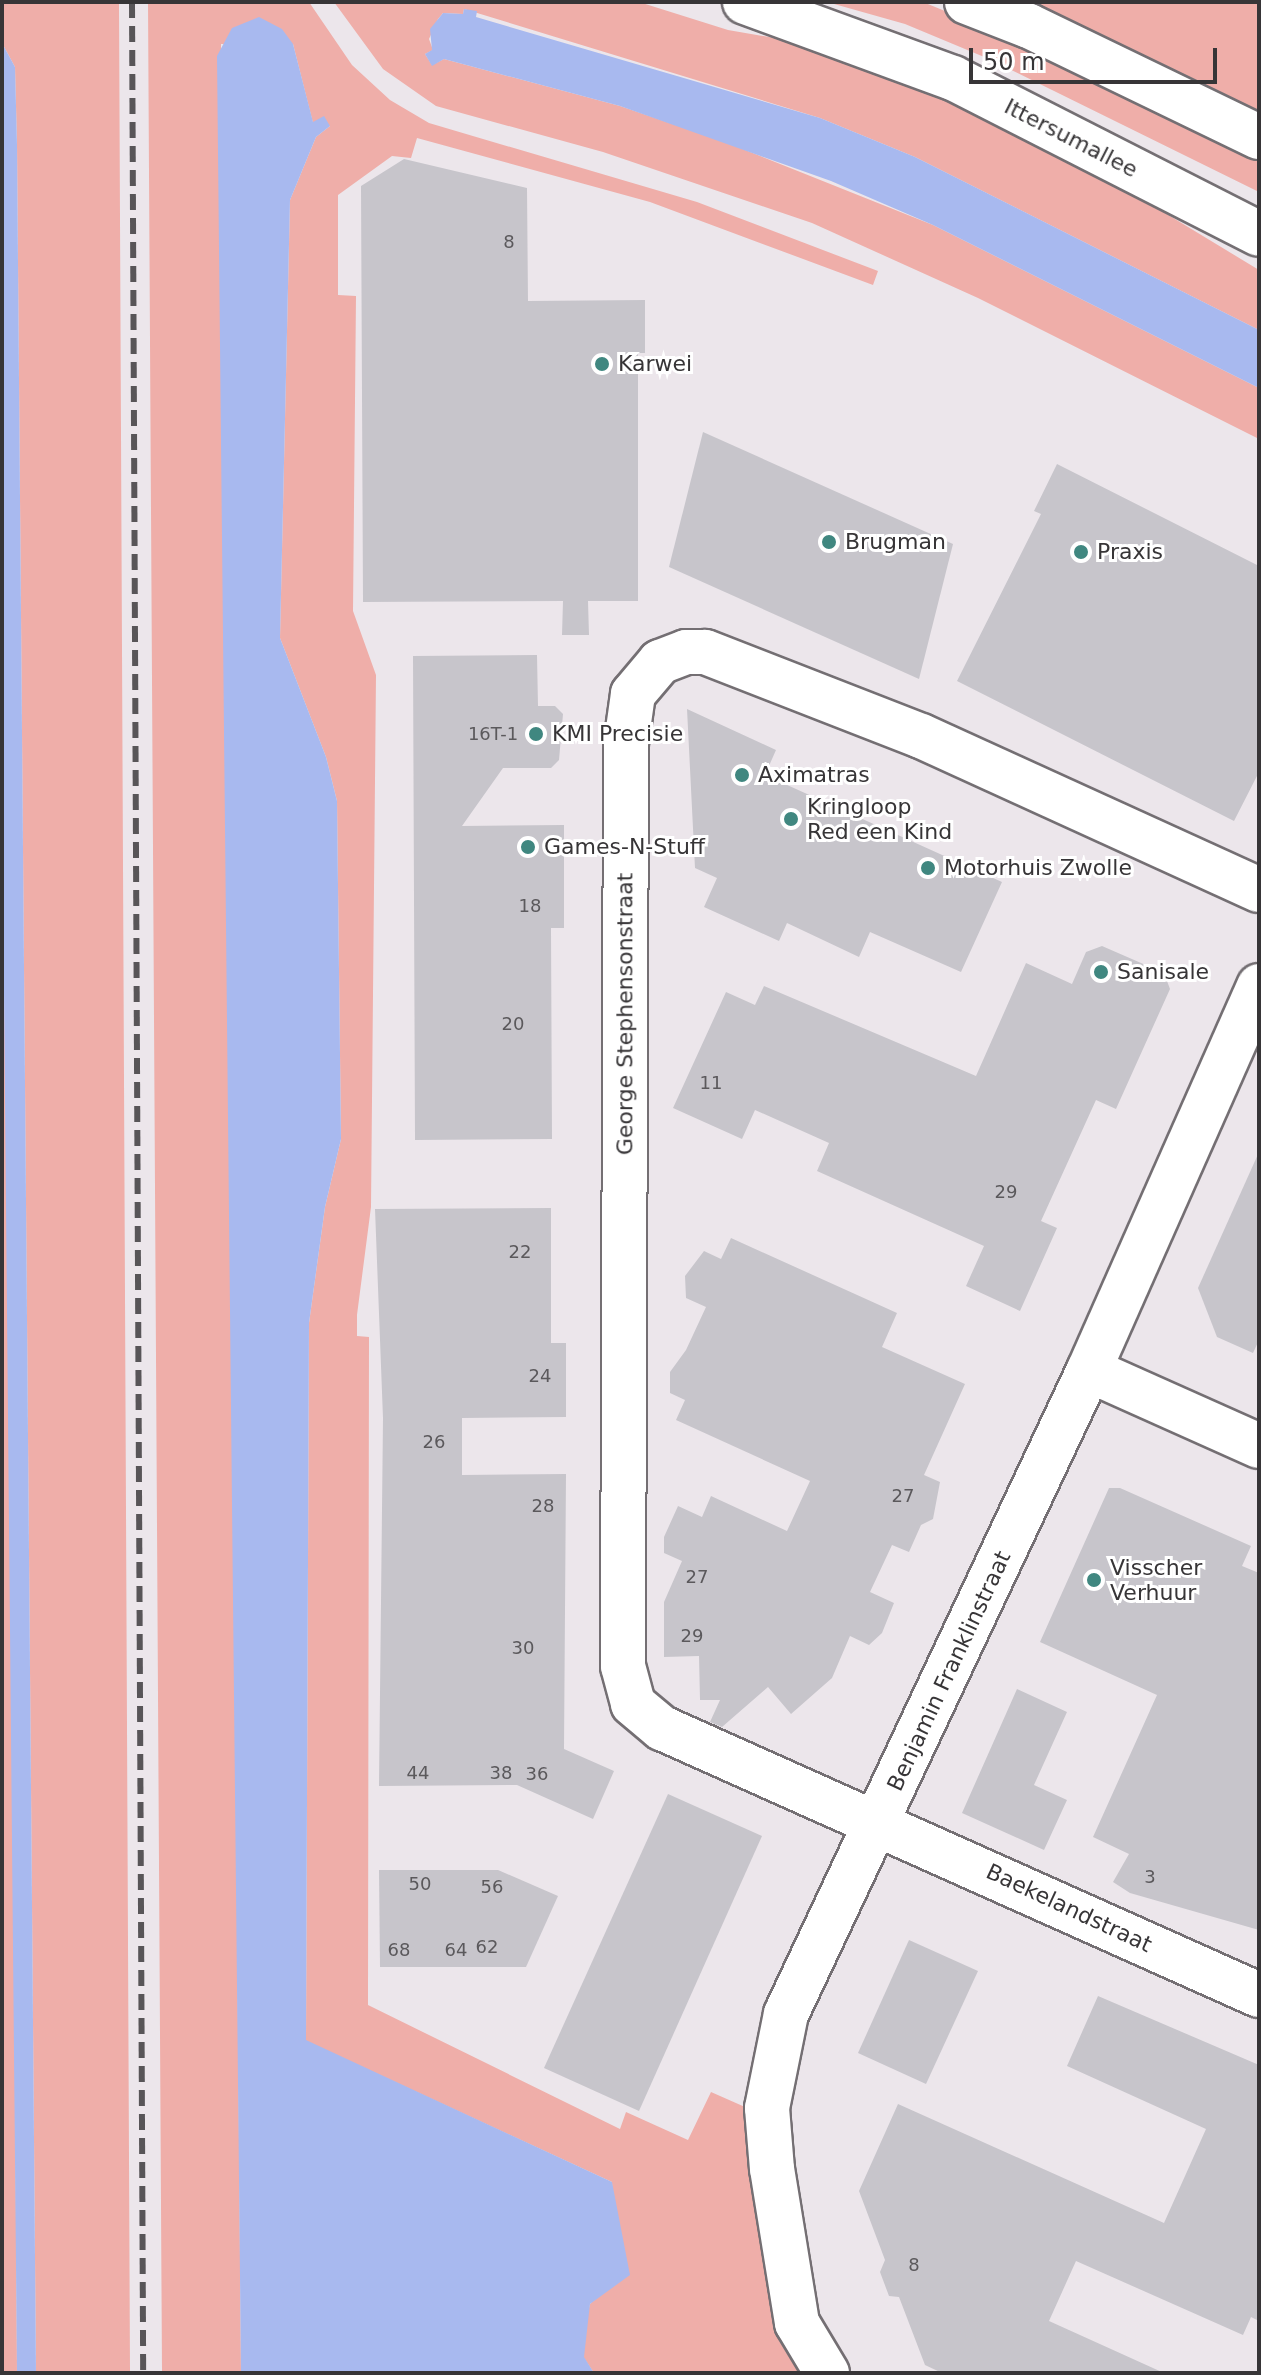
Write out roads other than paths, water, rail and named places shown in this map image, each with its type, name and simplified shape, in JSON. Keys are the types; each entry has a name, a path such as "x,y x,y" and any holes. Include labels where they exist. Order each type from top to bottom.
{"street":[{"name":"Ittersumallee","path":"745,2 953,78 1259,234"},
{"path":"967,2 1029,26 1259,137"},
{"name":"George Stephensonstraat","path":"879,1822 662,1728 633,1704 623,1666 626,744 633,694 660,662 705,652 921,736 1259,890"},
{"name":"Benjamin Franklinstraat","path":"827,2373 797,2323 767,2108 786,2014 879,1822 1089,1370 1259,986"},
{"path":"1089,1370 1259,1446"},
{"name":"Baekelandstraat","path":"879,1822 1259,1995"}],"water":[{"path":"464,9 477,11 476,17 820,118 915,157 1259,330 1259,388 933,225 831,181 620,106 444,59 432,66 425,54 432,50 430,29 443,13 463,14"},
{"path":"259,17 282,29 293,44 313,122 324,116 330,126 316,137 290,200 280,638 326,757 337,801 341,1139 325,1207 309,1323 306,2040 612,2182 630,2275 590,2304 584,2357 594,2373 241,2373 217,56 232,28"},
{"path":"2,43 15,67 17,145 36,2373 17,2373 2,780"}],"railway":[{"path":"132,2 143,2373"}],"place":[{"name":"Karwei","path":"602,364"},
{"name":"Brugman","path":"829,542"},
{"name":"Praxis","path":"1081,552"},
{"name":"KMI Precisie","path":"536,734"},
{"name":"Aximatras","path":"742,775"},
{"name":"Kringloop Red een Kind","path":"791,819"},
{"name":"Games-N-Stuff","path":"528,847"},
{"name":"Motorhuis Zwolle","path":"928,868"},
{"name":"Sanisale","path":"1101,972"},
{"name":"Visscher Verhuur","path":"1094,1580"}]}
